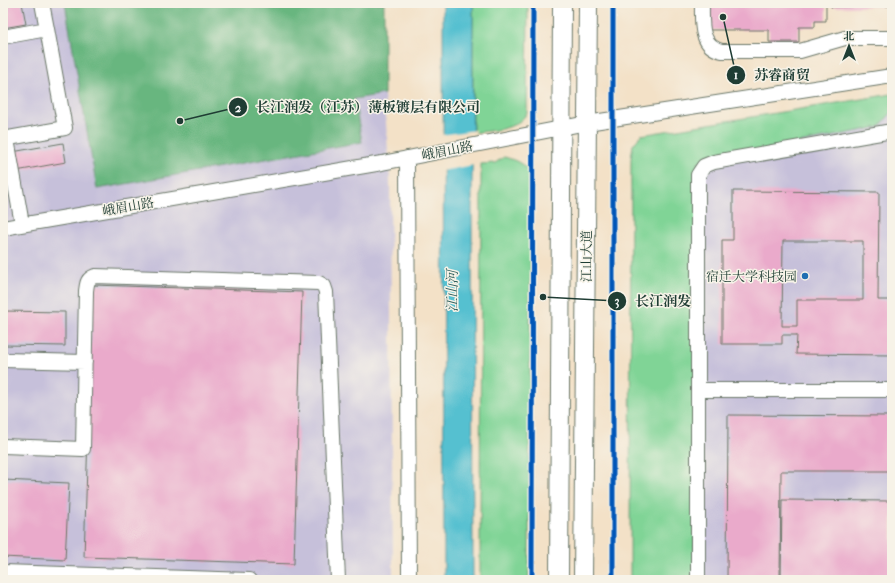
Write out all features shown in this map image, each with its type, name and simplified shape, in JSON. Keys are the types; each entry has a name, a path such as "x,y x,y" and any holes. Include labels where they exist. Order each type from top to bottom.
{"main road":[{"name":"江山大道","path":"559,580 562,3"},
{"name":"江山大道","path":"583,580 588,3"}],"street":[{"path":"22,224 5,139 65,128 42,3"},
{"path":"702,3 702,29 704,36 711,47 722,51 800,51 845,38 892,38"},
{"path":"3,37 47,29"},
{"name":"峨眉山路","path":"3,228 407,158 587,123 892,76"},
{"path":"892,121 892,137"},
{"path":"698,580 698,175 704,166 714,162 892,131"},
{"path":"407,158 409,580"},
{"path":"3,446 83,449 87,283 90,278 95,276 312,282 324,286 326,300 338,580"},
{"path":"3,360 85,362"},
{"path":"698,390 892,390"},
{"path":"3,572 249,580"}],"shaded area":[{"path":"3,3 384,3 384,94 390,180 393,580 3,580"},
{"path":"892,94 892,580 630,580 631,158 633,145 641,135"}],"green space":[{"path":"65,3 384,3 384,94 354,99 362,142 97,189"},
{"path":"473,3 528,3 527,113 517,123 503,129 473,133"},
{"path":"892,94 892,112 879,127 698,163 694,580 630,580 631,158 633,145 641,135"},
{"path":"504,157 520,163 531,175 529,580 480,580 481,164 495,163"}],"water":[{"name":"江山河","path":"443,3 473,3 473,580 444,580"}],"pier":[{"path":"475,130 474,165 441,171 441,135"}],"building":[{"path":"3,3 22,3 26,24 3,28"},
{"path":"708,3 826,3 826,21 815,21 815,27 799,27 799,42 769,42 769,30 708,30"},
{"path":"831,3 892,3 892,6 831,7"},
{"path":"63,143 66,162 16,171 12,152"},
{"path":"733,191 879,192 878,300 892,300 892,355 796,354 797,335 782,335 782,344 722,344 722,240 733,240","holes":["783,241 863,241 863,300 797,300 797,326 782,326"]},
{"path":"93,285 302,292 294,564 84,557"},
{"path":"3,311 65,312 65,346 3,345"},
{"path":"728,415 892,416 892,471 781,471 780,580 727,580"},
{"path":"3,480 69,483 65,560 3,557"},
{"path":"782,500 892,501 892,580 781,580"}],"cycle path":[{"path":"532,580 533,3"},
{"path":"613,3 613,580"}],"place":[{"name":"苏睿商贸","path":"723,17"},
{"name":"长江润发（江苏）薄板镀层有限公司","path":"180,121"},
{"name":"宿迁大学科技园","path":"805,276"},
{"name":"长江润发","path":"543,297"}]}
